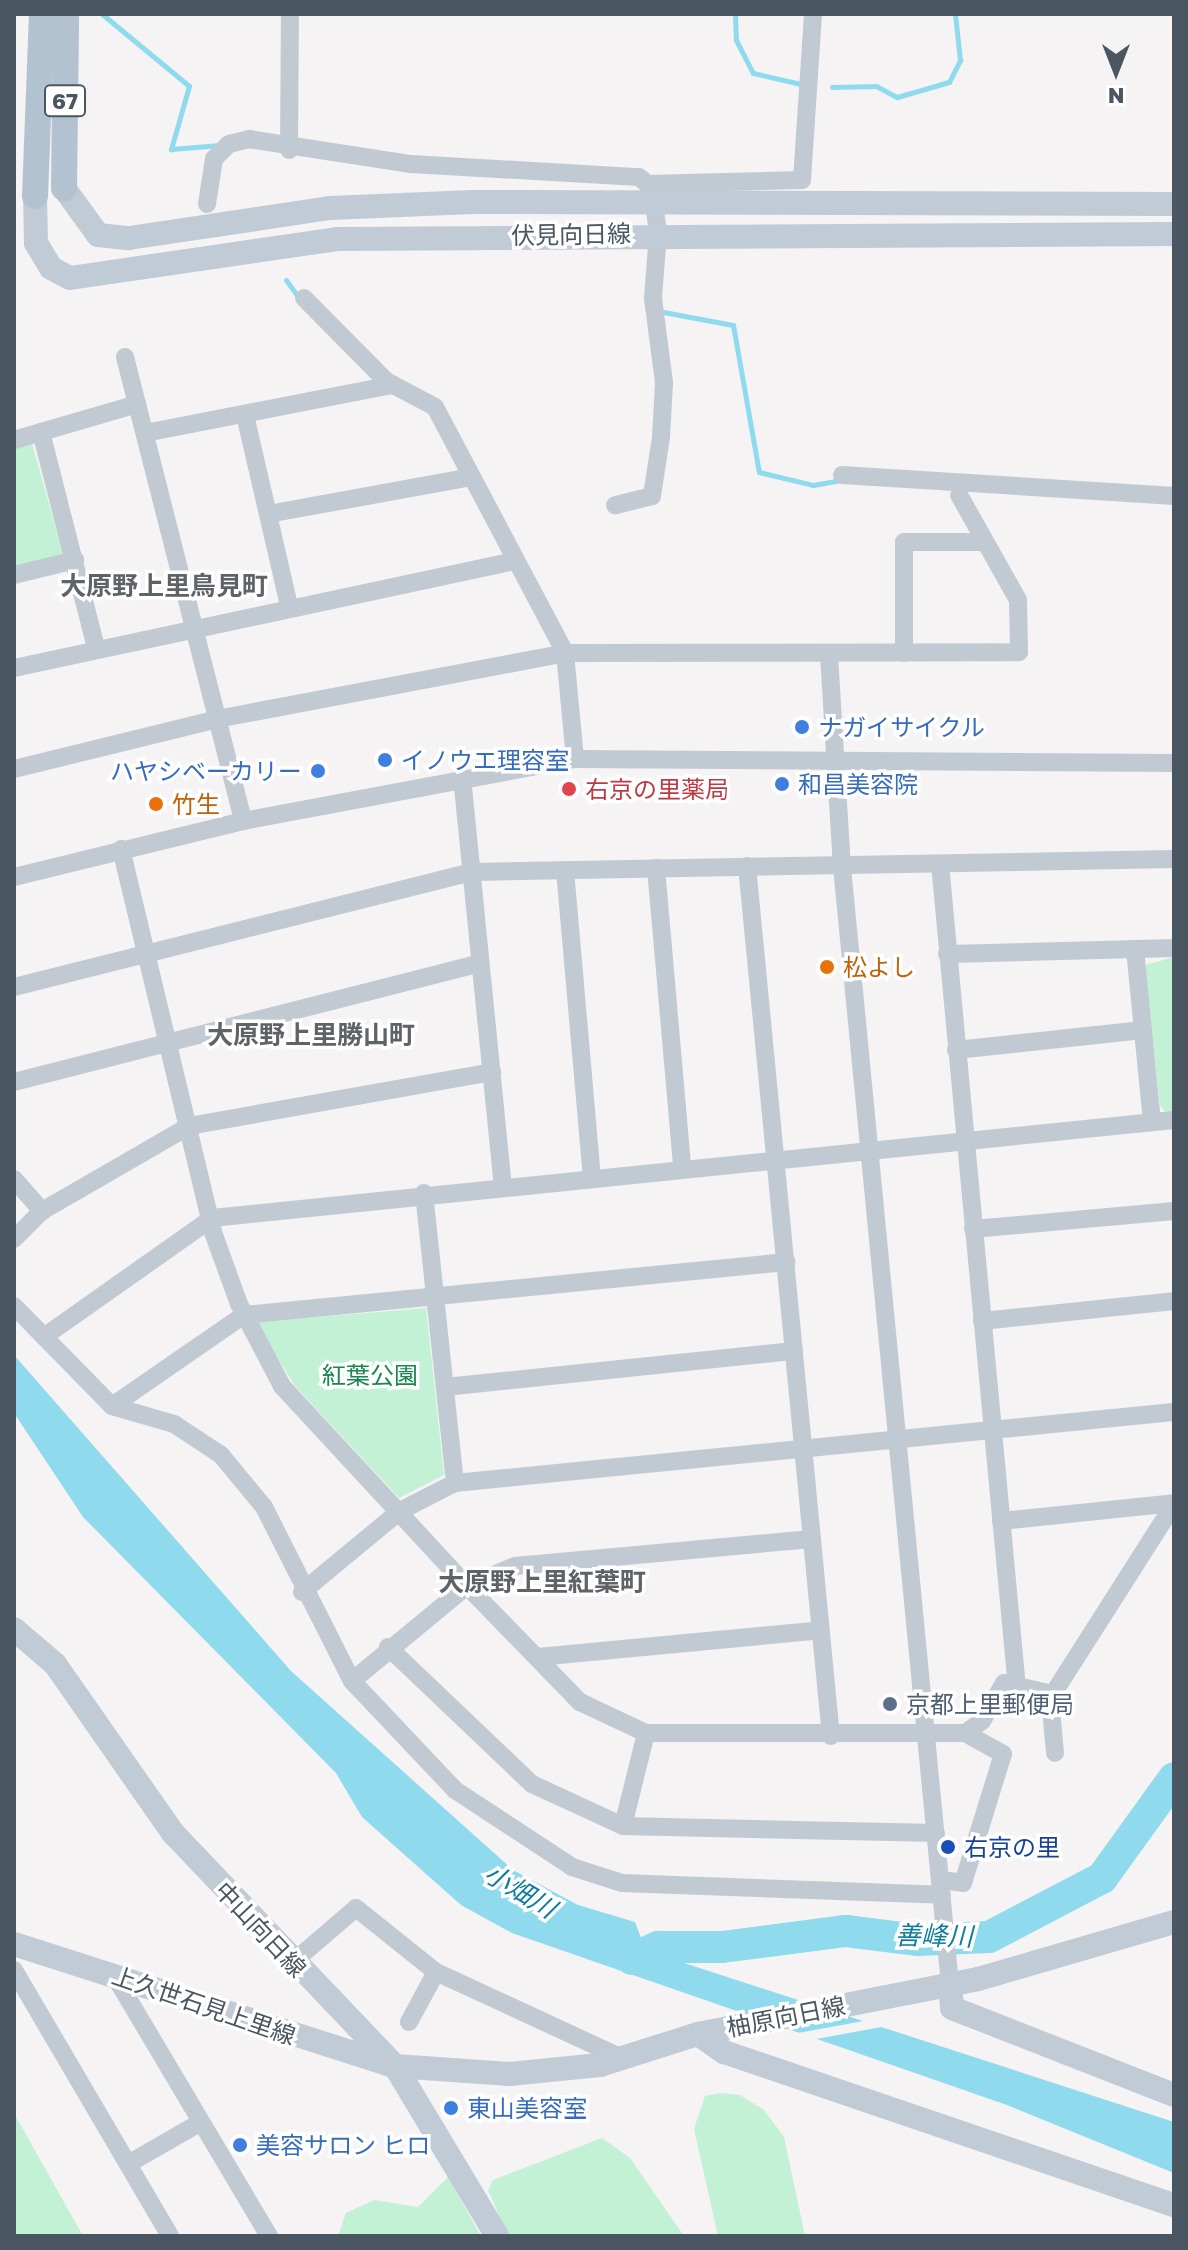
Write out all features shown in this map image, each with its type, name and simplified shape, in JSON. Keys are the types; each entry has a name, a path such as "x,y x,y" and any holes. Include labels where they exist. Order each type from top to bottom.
{"main road":[{"name":"67","path":"42,14 64,188"},
{"name":"67","path":"35,196 66,14"}],"street":[{"path":"289,150 290,14"},
{"path":"207,204 214,159 229,144 249,139 289,150 651,192 802,180 813,14"},
{"name":"伏見向日線","path":"64,188 98,235 129,238 330,208 651,192 1174,204"},
{"path":"615,505 652,496 664,383 653,298 658,233 651,192"},
{"name":"伏見向日線","path":"35,196 36,243 51,268 70,278 337,239 658,233 1174,234"},
{"path":"304,298 393,385 435,407 565,653 575,759"},
{"path":"125,357 243,821"},
{"path":"145,433 393,385"},
{"path":"14,440 137,404"},
{"path":"245,415 289,606"},
{"path":"41,432 96,648"},
{"path":"842,475 1174,496"},
{"path":"268,514 471,477"},
{"path":"14,769 217,719 565,653 829,655 1019,652 1018,600 959,495"},
{"path":"904,653 904,542 985,542"},
{"path":"14,575 75,560"},
{"path":"14,668 194,625 515,561"},
{"path":"829,655 833,760 842,867 952,2008 1174,2095"},
{"path":"14,877 243,821 462,777 575,759 1174,763"},
{"path":"462,777 503,1185"},
{"path":"14,1306 112,1406 174,1424 221,1455 264,1507 302,1592 352,1681 455,1790 572,1867 622,1883 941,1889 963,1883 1003,1754 965,1733 831,1736 646,1733 580,1702 467,1586 282,1386 244,1315 212,1218 121,849"},
{"path":"14,987 471,872 1174,859"},
{"path":"940,864 1017,1688"},
{"path":"747,866 831,1736"},
{"path":"656,868 682,1168"},
{"path":"565,870 592,1177"},
{"path":"947,954 1174,948"},
{"path":"1135,949 1152,1122"},
{"path":"14,1082 480,963"},
{"path":"956,1050 1143,1030"},
{"path":"14,1239 42,1211 189,1126 492,1072"},
{"path":"45,1336 212,1218 424,1193 1174,1120"},
{"path":"14,1179 42,1211"},
{"path":"424,1193 455,1483"},
{"path":"973,1229 1174,1211"},
{"path":"112,1406 244,1315 435,1293 786,1262"},
{"path":"982,1321 1174,1301"},
{"path":"445,1387 794,1351"},
{"path":"302,1592 400,1511 455,1483 1174,1412"},
{"path":"1001,1521 1174,1503"},
{"path":"1055,1753 1050,1697 1174,1503"},
{"path":"352,1681 388,1647 467,1586 515,1566 812,1539"},
{"name":"中山向日線","path":"14,1629 55,1664 173,1833 292,1963 395,2066 497,2236"},
{"path":"538,1657 821,1630"},
{"path":"388,1647 532,1784 623,1826 936,1833"},
{"path":"965,1733 982,1721 1004,1683 1050,1697"},
{"path":"623,1826 646,1733"},
{"path":"292,1963 356,1908 436,1972 624,2059"},
{"name":"柚原向日線","path":"395,2066 510,2074 624,2059 698,2034 950,1984 1174,1922"},
{"name":"上久世石見上里線","path":"14,1944 395,2066"},
{"path":"14,1970 170,2236"},
{"path":"409,2022 436,1972"},
{"path":"114,1975 269,2236"},
{"path":"698,2034 724,2052 1174,2205"},
{"path":"128,2164 201,2122"}],"green space":[{"path":"32,443 63,554 14,569 14,447"},
{"path":"1174,957 1174,1114 1168,1115 1160,1106 1145,965"},
{"name":"紅葉公園","path":"426,1308 444,1475 399,1498 295,1386 255,1322"},
{"path":"720,2093 740,2095 764,2110 784,2137 805,2236 718,2236 694,2129 705,2096"},
{"path":"14,2113 83,2236 14,2236"},
{"path":"602,2138 630,2158 684,2236 508,2236 488,2190 493,2180"},
{"path":"448,2177 481,2236 338,2236 346,2213 374,2200 418,2207"}],"water":[{"name":"小畑川","path":"14,1355 291,1671 513,1870 578,1905 635,1922 643,1943 678,1961 1174,2122 1174,2173 1007,2105 512,1933 461,1905 362,1817 336,1773 83,1517 14,1413"}],"pier":[{"path":"880,2018 898,2024 805,2041 787,2035"}],"waterway":[{"path":"102,14 189,86 171,149 220,145"},
{"path":"735,14 736,40 753,73 801,84"},
{"path":"832,87 876,86 897,97 949,82 960,60 955,14"},
{"path":"286,280 297,295"},
{"path":"658,311 733,325 759,472 813,485 840,480"},
{"name":"善峰川","path":"632,1959 658,1947 722,1947 846,1931 918,1940 989,1937 1102,1878 1174,1778"}],"place":[{"name":"ナガイサイクル","path":"802,727"},
{"name":"イノウエ理容室","path":"385,760"},
{"name":"ハヤシベーカリー","path":"318,771"},
{"name":"和昌美容院","path":"782,784"},
{"name":"右京の里薬局","path":"569,789"},
{"name":"竹生","path":"156,804"},
{"name":"松よし","path":"827,967"},
{"name":"京都上里郵便局","path":"890,1704"},
{"name":"右京の里","path":"948,1847"},
{"name":"東山美容室","path":"451,2108"},
{"name":"美容サロン ヒロ","path":"240,2145"}],"district":[{"name":"大原野上里鳥見町","path":"164,586"},
{"name":"大原野上里勝山町","path":"311,1035"},
{"name":"大原野上里紅葉町","path":"542,1582"}]}
